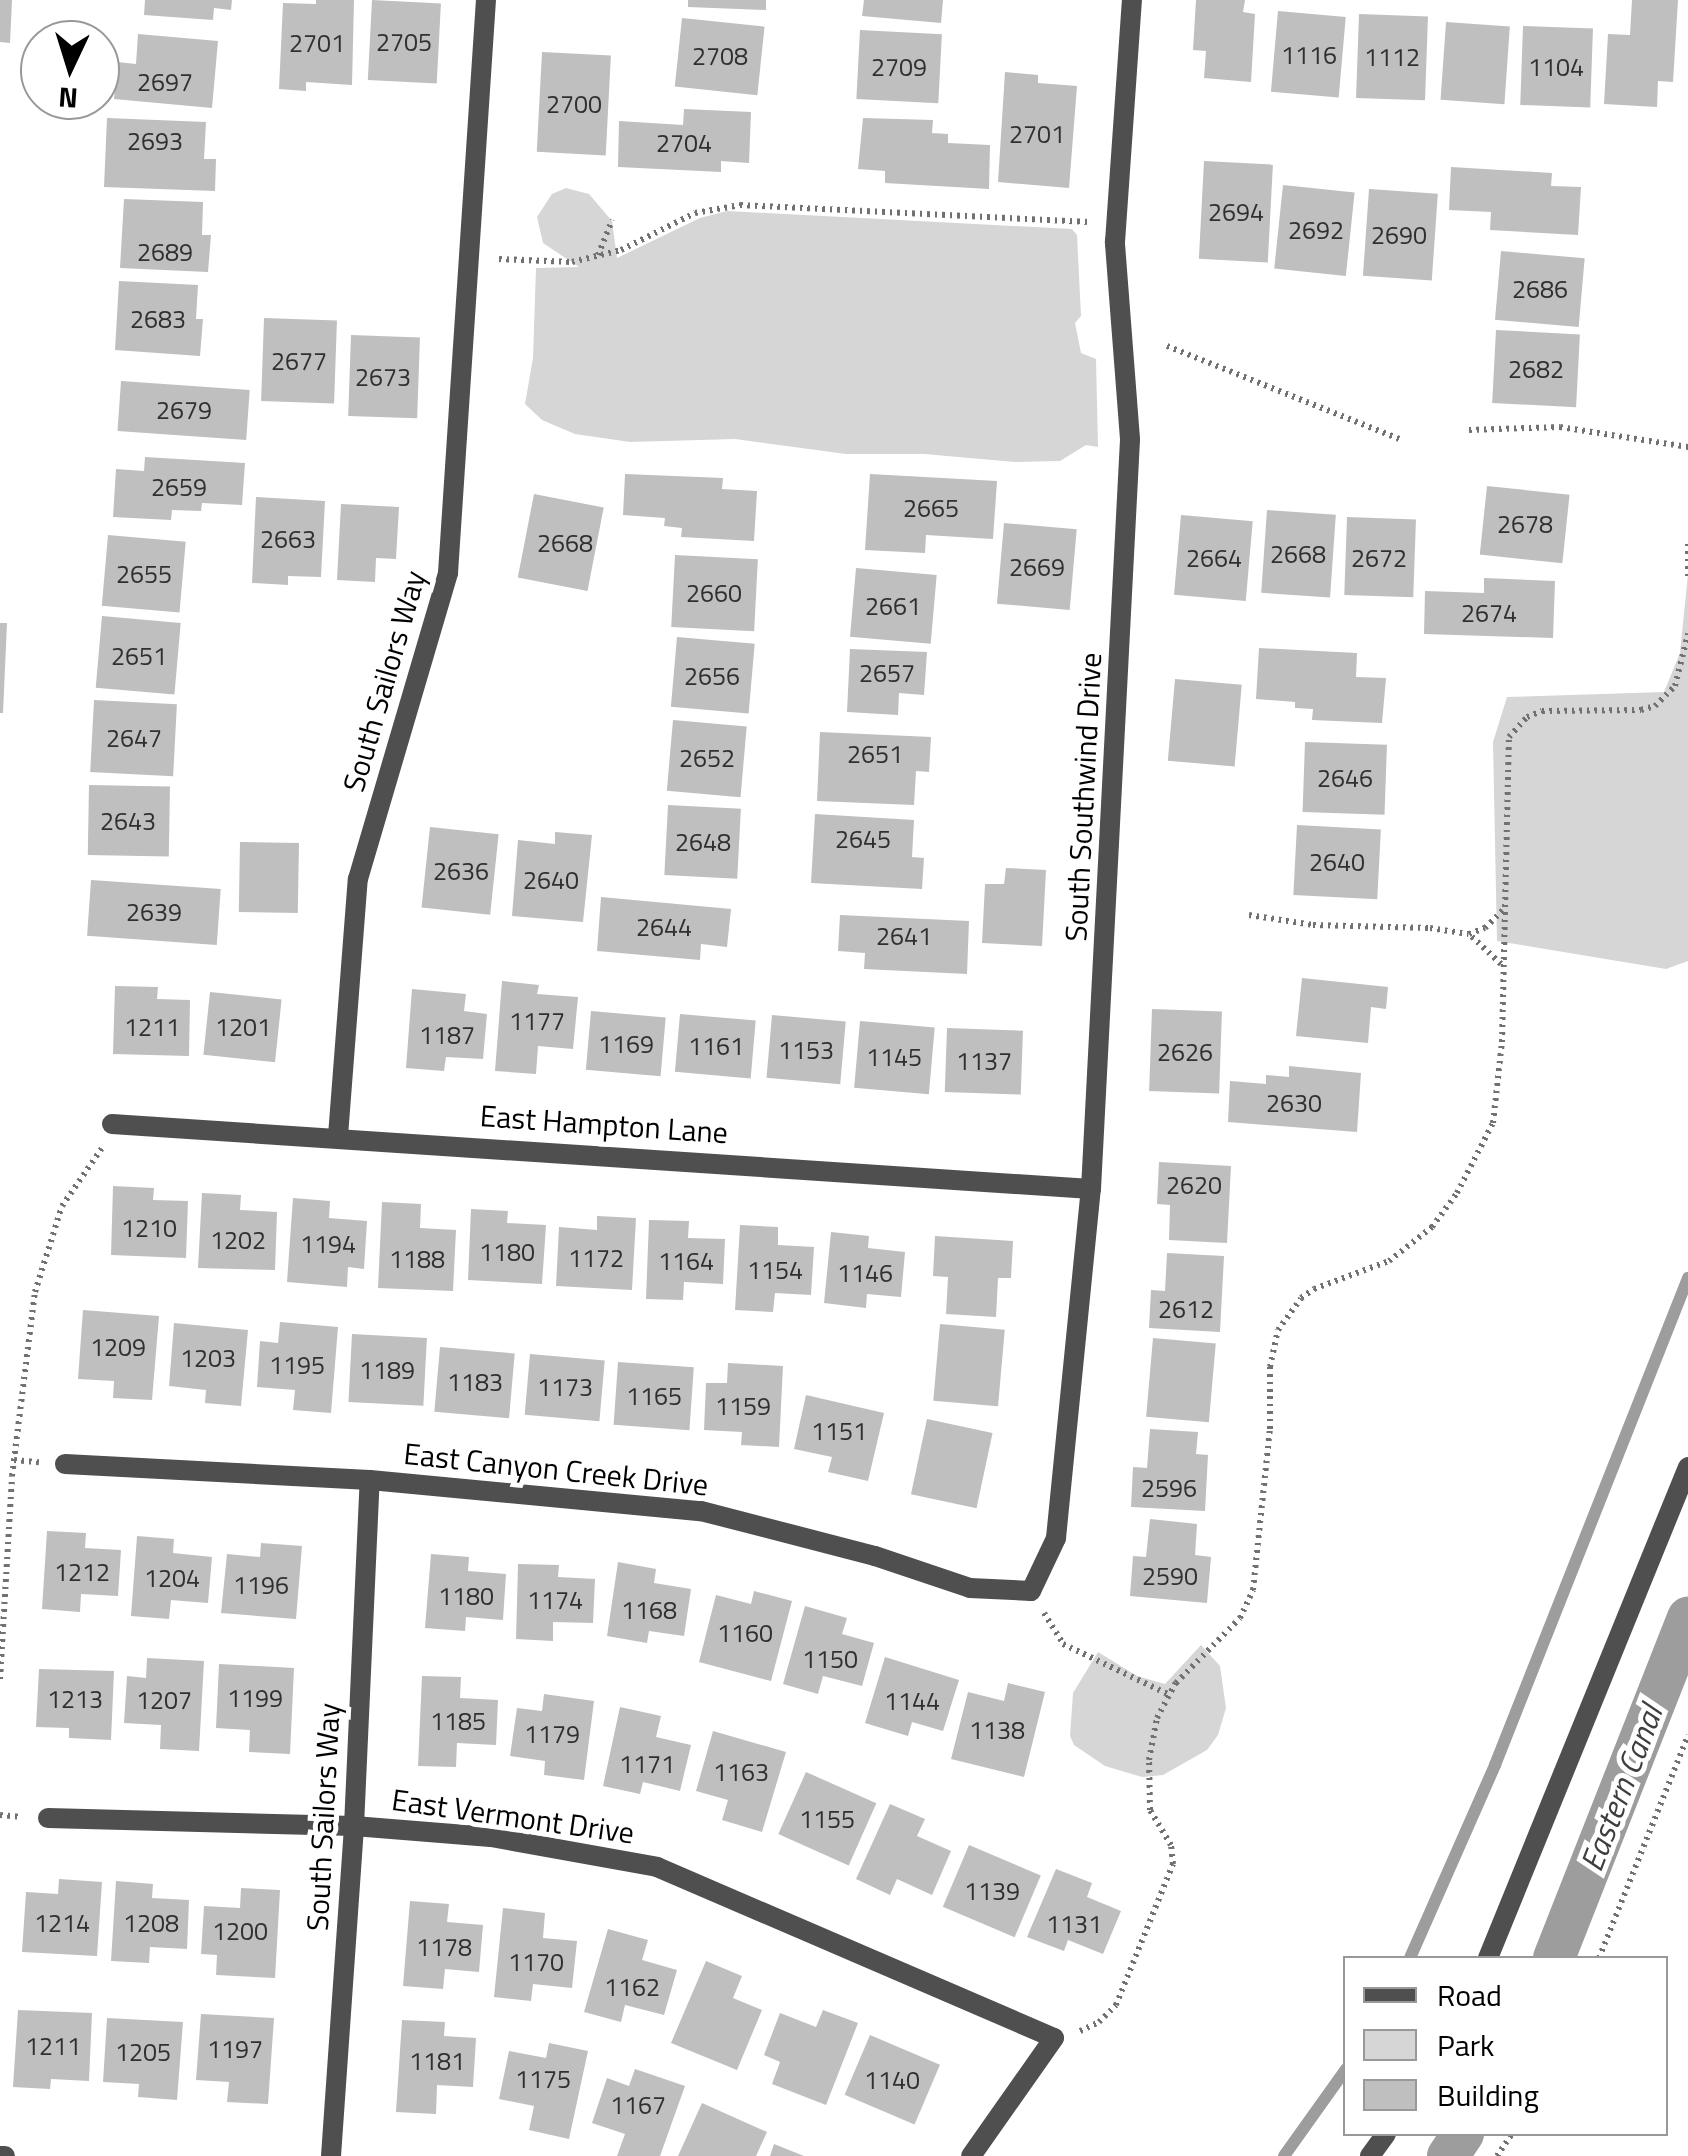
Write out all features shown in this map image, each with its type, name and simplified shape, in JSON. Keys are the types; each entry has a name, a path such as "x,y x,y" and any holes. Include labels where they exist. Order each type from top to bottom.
{"street":[{"name":"South Sailors Way","path":"338,1136 358,879 448,573 486,0"},
{"name":"South Southwind Drive","path":"1031,1591 1056,1538 1091,1188 1130,440 1115,242 1132,0"},
{"name":"East Hampton Lane","path":"112,1124 1091,1188"},
{"name":"East Canyon Creek Drive","path":"65,1464 370,1480 701,1511 874,1556 970,1588 1031,1591"},
{"path":"1489,1956 1688,1467"},
{"name":"South Sailors Way","path":"331,2156 354,1826 370,1480"},
{"name":"East Vermont Drive","path":"48,1818 354,1826 491,1837 657,1867 1054,2038 971,2156"}],"path":[{"path":"512,260 572,262 598,256 622,250 695,213 740,205 1085,222"},
{"path":"598,256 612,220"},
{"path":"1166,346 1399,439"},
{"path":"1469,430 1560,428 1688,447"},
{"path":"1688,544 1688,579"},
{"path":"1083,2031 1116,2005 1174,1864 1171,1845 1152,1820 1148,1794 1151,1740 1168,1694 1240,1618 1253,1590 1270,1428 1270,1367 1278,1330 1301,1298 1314,1289 1369,1270 1410,1246 1458,1193 1480,1153 1498,1102 1510,737 1527,717 1542,711 1641,710 1654,706 1675,686 1688,634"},
{"path":"1249,916 1312,925 1430,928 1469,934 1485,928 1504,909"},
{"path":"1469,934 1502,965"},
{"path":"0,1679 12,1476 35,1292 62,1206 101,1150"},
{"path":"1055,1632 1072,1649 1168,1694"},
{"path":"1600,1956 1688,1734"}],"green space":[{"path":"566,188 589,194 612,221 617,258 700,218 727,211 1072,229 1077,235 1081,316 1075,323 1081,353 1096,359 1098,447 1086,445 1060,461 846,454 735,439 630,442 575,434 542,420 525,404 533,358 536,268 579,267 543,243 537,217 552,194"},
{"path":"1688,574 1688,961 1666,969 1497,941 1493,742 1507,697 1664,692 1680,653"},
{"path":"1201,1645 1220,1666 1226,1708 1218,1735 1207,1750 1163,1775 1142,1777 1105,1766 1074,1745 1070,1736 1073,1693 1098,1652 1137,1676 1165,1684"}],"building":[{"path":"0,0 12,0 10,43 0,42"},
{"path":"145,0 232,0 231,10 214,8 213,20 144,15"},
{"path":"316,0 354,0 352,85 306,82 306,91 279,89 283,3 316,4"},
{"path":"372,0 441,4 437,84 368,80"},
{"path":"688,0 766,0 766,10 688,7"},
{"path":"864,0 943,0 941,23 862,16"},
{"path":"1196,0 1245,0 1243,12 1255,14 1251,82 1204,78 1206,51 1193,50"},
{"path":"1632,0 1678,0 1673,82 1658,81 1657,107 1604,104 1608,34 1630,35"},
{"path":"1278,11 1346,17 1339,98 1271,92"},
{"path":"1359,14 1428,16 1425,100 1356,98"},
{"path":"682,18 765,27 757,95 675,87"},
{"path":"1446,22 1510,26 1504,104 1441,100"},
{"path":"1523,26 1593,28 1590,107 1520,105"},
{"path":"860,30 942,34 938,103 856,99"},
{"path":"138,34 218,41 212,108 120,100 120,62 136,64"},
{"path":"542,52 611,56 606,155 537,152"},
{"path":"1005,72 1038,75 1038,83 1077,86 1069,188 998,182"},
{"path":"684,109 751,112 749,163 721,161 721,172 618,167 619,121 683,125"},
{"path":"863,118 933,120 932,133 948,134 948,143 990,145 989,189 885,183 885,171 858,169"},
{"path":"107,120 206,122 204,159 216,159 215,191 104,187"},
{"path":"1204,161 1273,165 1268,262 1199,259"},
{"path":"1451,167 1552,173 1551,186 1581,187 1578,235 1490,230 1491,212 1449,210"},
{"path":"1283,185 1355,193 1346,276 1274,269"},
{"path":"1369,189 1438,194 1432,281 1363,276"},
{"path":"124,199 203,202 202,235 211,235 208,272 120,268"},
{"path":"1501,251 1585,258 1579,327 1495,320"},
{"path":"119,281 198,285 196,319 203,319 200,356 115,350"},
{"path":"264,318 337,321 334,403 261,401"},
{"path":"1496,330 1580,334 1576,407 1492,403"},
{"path":"351,335 420,337 417,418 348,416"},
{"path":"121,381 250,390 246,440 118,431"},
{"path":"145,457 245,463 242,505 202,503 201,511 172,510 171,520 113,517 116,469 144,471"},
{"path":"625,474 723,478 722,489 757,491 754,541 681,537 682,528 664,526 665,518 623,515"},
{"path":"870,474 997,481 993,539 926,535 925,553 865,550"},
{"path":"1487,486 1570,495 1562,563 1480,555"},
{"path":"534,494 604,508 587,591 518,577"},
{"path":"256,497 325,501 321,577 288,576 288,585 252,583"},
{"path":"341,504 399,507 396,559 376,558 375,582 337,580"},
{"path":"1267,510 1336,515 1330,598 1261,593"},
{"path":"1181,515 1253,521 1246,601 1174,595"},
{"path":"1347,517 1416,519 1413,597 1344,595"},
{"path":"1004,523 1077,529 1070,610 997,604"},
{"path":"108,535 186,542 180,613 102,606"},
{"path":"675,555 758,559 754,631 671,627"},
{"path":"856,568 937,575 931,644 850,637"},
{"path":"1484,578 1555,581 1553,638 1424,634 1425,591 1484,593"},
{"path":"102,616 181,623 174,695 96,688"},
{"path":"0,623 7,623 3,713 0,713"},
{"path":"677,637 755,644 749,714 671,707"},
{"path":"1259,648 1357,653 1356,677 1386,678 1382,723 1312,720 1313,709 1295,708 1295,702 1256,699"},
{"path":"850,649 927,652 924,695 899,693 898,715 847,712"},
{"path":"1175,679 1242,685 1235,767 1168,761"},
{"path":"94,700 177,704 173,776 90,772"},
{"path":"673,720 747,726 741,797 667,791"},
{"path":"820,732 931,737 929,772 916,771 914,805 817,801"},
{"path":"1305,742 1387,745 1385,815 1303,812"},
{"path":"89,785 170,786 169,856 88,855"},
{"path":"668,805 741,809 737,879 664,875"},
{"path":"815,814 914,820 912,857 924,858 922,889 811,883"},
{"path":"1297,825 1381,829 1377,899 1293,895"},
{"path":"430,827 499,834 490,915 422,908"},
{"path":"555,832 592,835 583,922 512,916 518,840 555,844"},
{"path":"240,842 299,843 298,913 239,912"},
{"path":"1006,868 1046,870 1042,946 982,943 985,884 1004,884"},
{"path":"91,880 221,889 217,945 87,936"},
{"path":"601,897 731,909 727,947 701,944 700,960 597,951"},
{"path":"840,915 969,921 967,974 864,969 865,953 838,951"},
{"path":"1302,978 1388,987 1386,1009 1371,1007 1368,1043 1296,1036"},
{"path":"502,981 539,985 537,994 578,997 573,1049 538,1046 536,1074 495,1071"},
{"path":"115,986 158,987 157,999 190,1000 189,1056 113,1054"},
{"path":"412,989 466,994 464,1011 487,1014 483,1059 446,1057 444,1071 406,1068"},
{"path":"210,992 282,1000 275,1062 203,1055"},
{"path":"1152,1009 1222,1011 1219,1093 1149,1091"},
{"path":"591,1011 666,1018 661,1076 586,1070"},
{"path":"680,1014 756,1021 751,1078 675,1072"},
{"path":"772,1015 846,1021 840,1084 767,1078"},
{"path":"860,1021 935,1028 929,1094 854,1088"},
{"path":"947,1028 1023,1031 1021,1095 945,1092"},
{"path":"1289,1066 1361,1073 1357,1132 1228,1122 1230,1081 1266,1084 1266,1075 1289,1077"},
{"path":"1159,1162 1231,1166 1227,1243 1169,1240 1170,1205 1157,1204"},
{"path":"113,1186 154,1188 153,1200 188,1201 186,1258 111,1255"},
{"path":"202,1193 241,1195 240,1210 277,1212 275,1270 198,1268"},
{"path":"293,1198 330,1201 329,1218 367,1221 364,1269 348,1267 347,1287 287,1282"},
{"path":"382,1202 421,1204 420,1228 456,1230 453,1291 378,1288"},
{"path":"471,1209 508,1211 507,1223 546,1225 542,1284 468,1280"},
{"path":"597,1216 636,1218 632,1290 556,1286 559,1227 597,1230"},
{"path":"649,1220 689,1221 688,1238 725,1239 723,1284 684,1282 683,1300 646,1299"},
{"path":"740,1225 778,1227 778,1245 814,1247 811,1295 775,1293 773,1312 735,1310"},
{"path":"831,1232 869,1236 868,1248 905,1252 901,1297 867,1294 866,1308 824,1303"},
{"path":"935,1236 1013,1241 1011,1278 998,1278 996,1317 946,1314 948,1277 933,1276"},
{"path":"1167,1253 1224,1256 1220,1332 1149,1328 1151,1290 1165,1291"},
{"path":"83,1310 159,1316 152,1400 113,1398 114,1381 78,1379"},
{"path":"280,1322 338,1327 331,1413 293,1410 295,1390 257,1387 260,1341 278,1343"},
{"path":"174,1323 248,1330 241,1406 205,1403 206,1390 169,1386"},
{"path":"940,1324 1005,1330 998,1406 933,1401"},
{"path":"352,1334 427,1338 423,1406 348,1402"},
{"path":"1153,1338 1216,1343 1209,1422 1146,1417"},
{"path":"440,1347 515,1354 509,1418 434,1412"},
{"path":"530,1354 605,1361 599,1421 525,1415"},
{"path":"618,1362 694,1367 689,1430 614,1425"},
{"path":"728,1363 783,1366 779,1447 741,1445 742,1432 704,1430 706,1383 727,1383"},
{"path":"806,1395 884,1413 868,1481 828,1472 832,1457 794,1449"},
{"path":"927,1419 993,1433 977,1508 911,1494"},
{"path":"1150,1429 1198,1432 1196,1454 1208,1455 1205,1511 1131,1507 1133,1467 1147,1468"},
{"path":"1150,1519 1197,1524 1195,1555 1211,1557 1207,1603 1130,1596 1133,1556 1146,1557"},
{"path":"47,1531 86,1533 85,1548 121,1550 118,1596 81,1594 80,1612 42,1609"},
{"path":"137,1536 174,1539 173,1553 212,1557 208,1603 171,1600 169,1619 131,1616"},
{"path":"261,1543 302,1546 296,1619 221,1613 227,1554 260,1557"},
{"path":"431,1554 469,1557 468,1571 506,1574 503,1620 466,1617 465,1631 425,1628"},
{"path":"618,1562 656,1569 654,1583 691,1589 684,1636 649,1631 647,1643 607,1636"},
{"path":"518,1564 559,1565 558,1577 595,1579 593,1623 553,1622 553,1641 516,1639"},
{"path":"754,1591 792,1601 771,1681 699,1662 716,1595 751,1604"},
{"path":"805,1606 847,1618 842,1634 874,1643 862,1686 823,1676 818,1694 783,1684"},
{"path":"885,1657 959,1680 943,1731 912,1722 908,1736 865,1723"},
{"path":"147,1658 204,1661 199,1751 160,1749 161,1725 124,1723 127,1676 146,1678"},
{"path":"219,1664 294,1668 290,1754 249,1752 250,1730 216,1728"},
{"path":"39,1669 114,1671 111,1740 69,1738 69,1728 36,1727"},
{"path":"422,1676 461,1677 460,1698 498,1700 496,1745 457,1743 456,1767 418,1766"},
{"path":"1008,1683 1045,1692 1024,1777 951,1759 968,1692 1004,1701"},
{"path":"544,1694 594,1701 584,1780 544,1775 545,1761 510,1756 517,1708 542,1711"},
{"path":"620,1707 661,1716 656,1737 691,1745 680,1791 643,1782 640,1794 603,1786"},
{"path":"713,1731 786,1752 762,1832 722,1820 728,1800 696,1791"},
{"path":"806,1772 876,1803 849,1865 778,1834"},
{"path":"890,1804 925,1819 917,1836 951,1851 932,1895 897,1879 890,1895 856,1879"},
{"path":"969,1845 1041,1875 1015,1937 943,1907"},
{"path":"1056,1869 1092,1883 1087,1897 1121,1911 1103,1954 1068,1940 1064,1951 1027,1937"},
{"path":"59,1879 102,1882 97,1956 22,1952 26,1892 58,1894"},
{"path":"116,1881 153,1884 152,1898 189,1900 187,1949 150,1947 149,1963 111,1961"},
{"path":"241,1888 280,1890 275,1978 216,1975 217,1955 201,1954 204,1906 240,1908"},
{"path":"410,1901 449,1904 447,1922 483,1925 479,1972 445,1969 443,1989 403,1986"},
{"path":"503,1908 545,1913 543,1938 577,1941 572,1988 533,1984 531,2001 494,1997"},
{"path":"608,1929 648,1940 642,1960 677,1970 664,2015 625,2005 621,2022 584,2012"},
{"path":"706,1961 742,1976 733,1998 762,2010 737,2070 671,2043"},
{"path":"18,2010 92,2013 89,2081 51,2079 50,2089 13,2087"},
{"path":"823,2010 858,2023 826,2105 772,2084 780,2062 764,2055 780,2013 816,2027"},
{"path":"201,2014 274,2018 268,2104 227,2102 229,2082 196,2080"},
{"path":"107,2018 183,2022 177,2100 138,2097 139,2084 103,2082"},
{"path":"402,2020 445,2022 444,2036 476,2038 473,2087 437,2085 436,2114 396,2112"},
{"path":"870,2035 940,2065 915,2125 845,2095"},
{"path":"549,2043 588,2051 569,2139 529,2130 534,2106 499,2099 509,2051 546,2058"},
{"path":"635,2069 685,2086 660,2156 617,2156 625,2134 592,2123 607,2078 629,2086"},
{"path":"702,2103 767,2132 756,2156 678,2156"},
{"path":"774,2144 804,2156 770,2156"}],"waterway":[{"path":"1411,1956 1495,1765 1688,1278"},
{"name":"Eastern Canal","path":"1555,1956 1688,1617"},
{"path":"1284,2156 1343,2073"},
{"name":"Eastern Canal","path":"1448,2156 1462,2136"}]}
